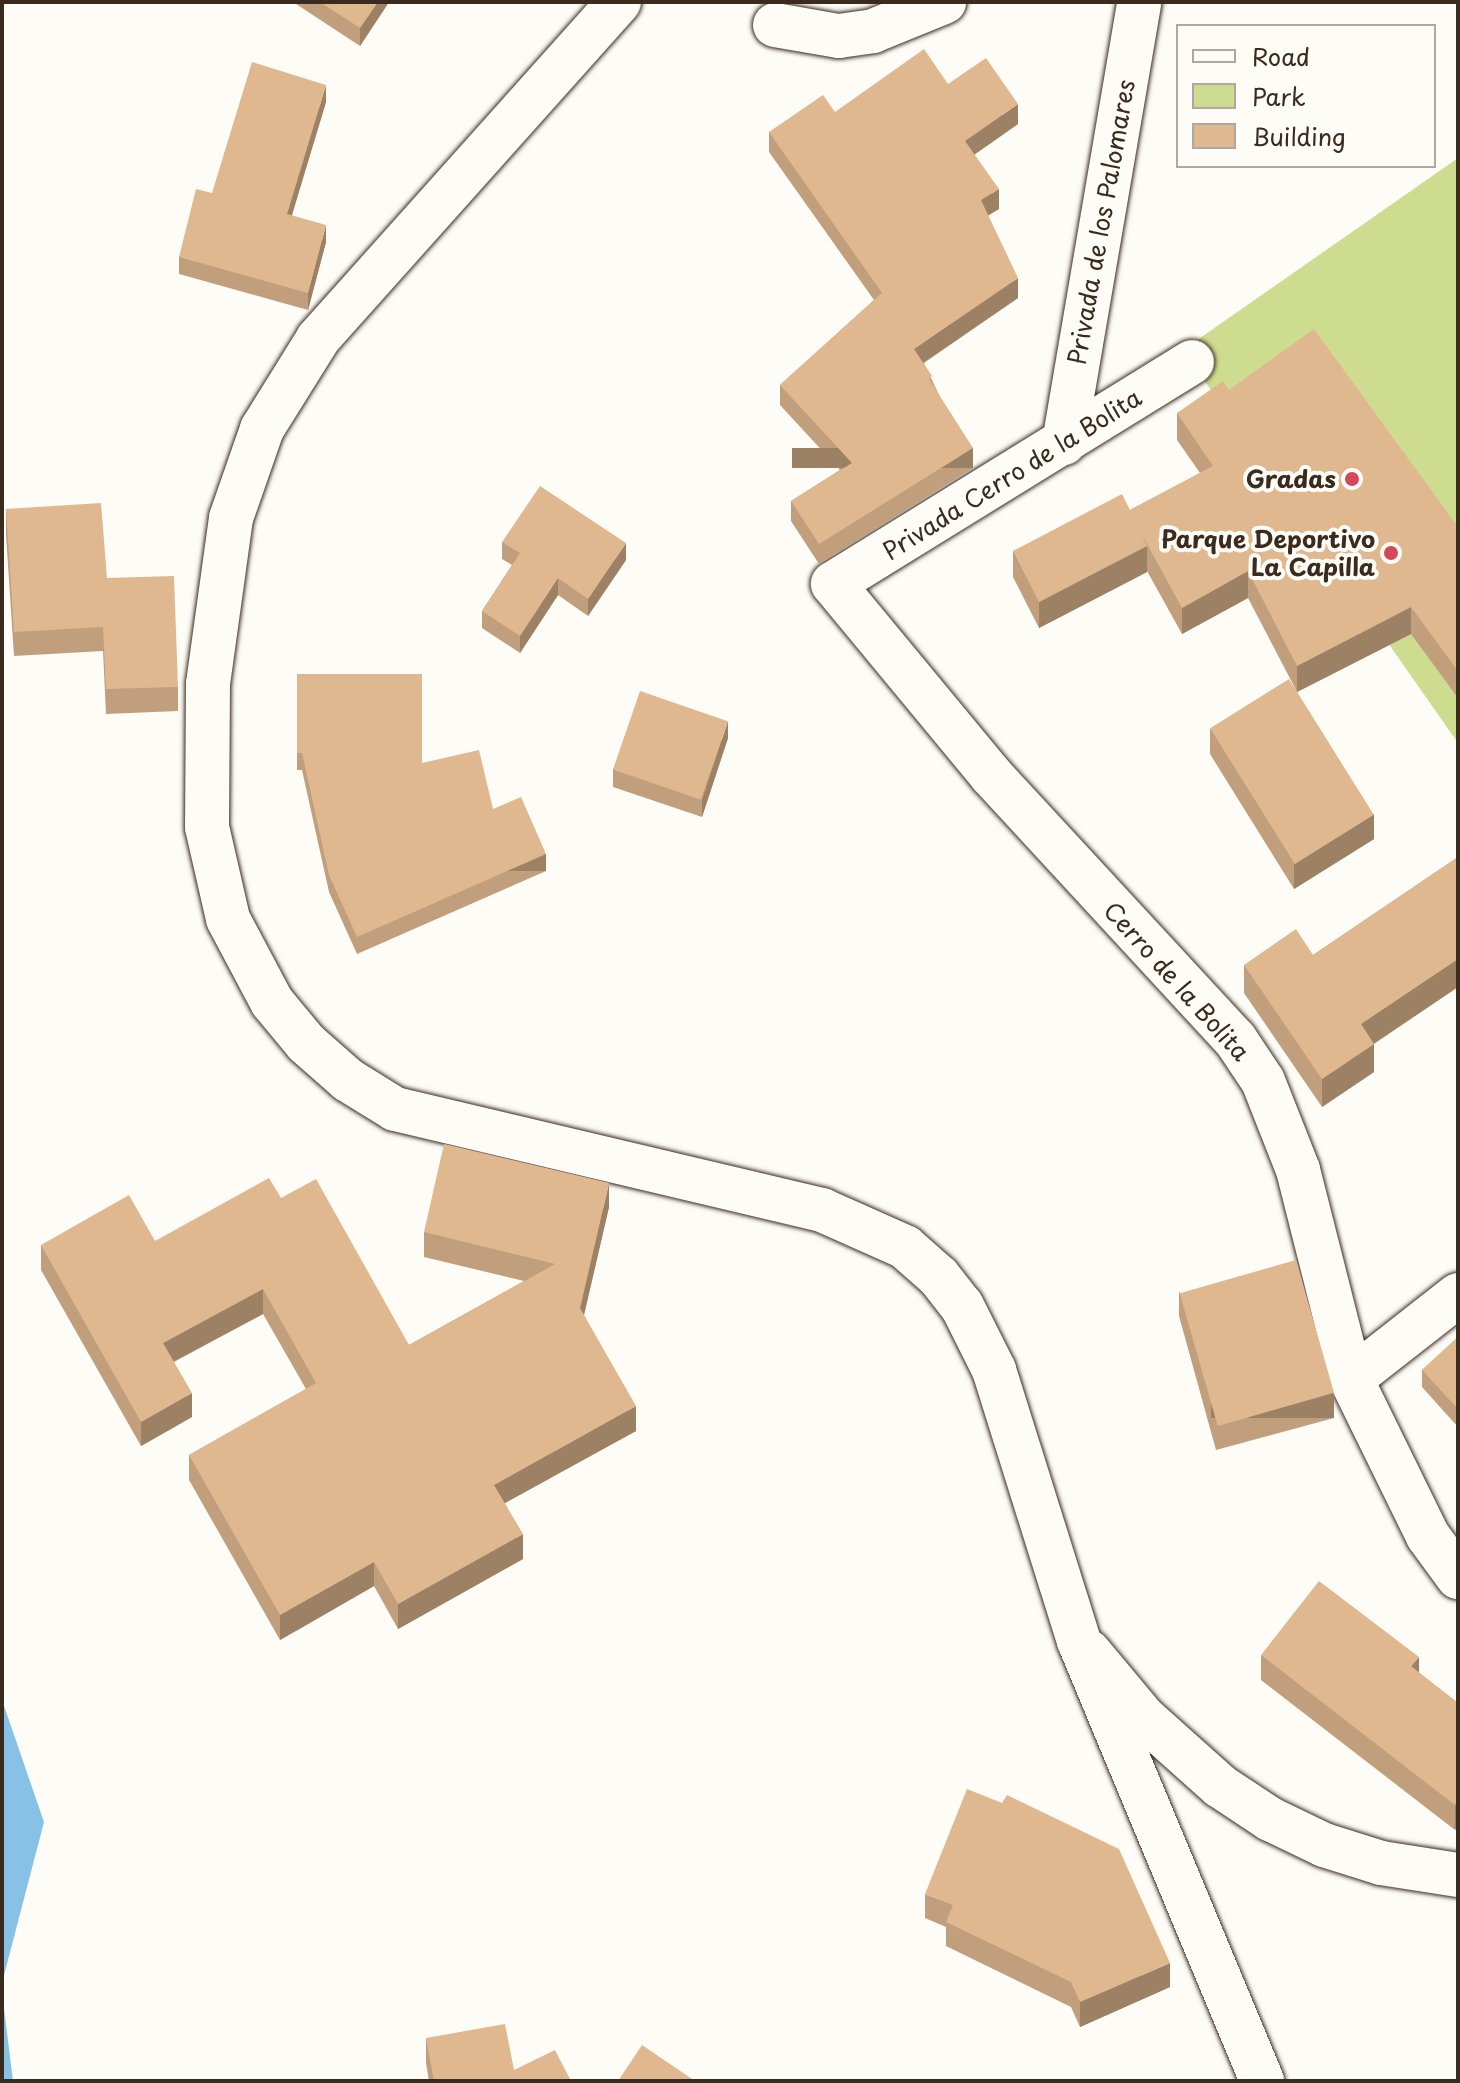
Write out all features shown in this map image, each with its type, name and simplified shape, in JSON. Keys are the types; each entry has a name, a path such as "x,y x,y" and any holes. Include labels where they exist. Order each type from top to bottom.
{"street":[{"path":"619,2 318,339 262,429 231,518 208,684 207,827 215,873 234,933 272,1002 306,1043 348,1080 395,1109 822,1210 905,1247 939,1277 962,1306 994,1370 1079,1641 1262,2081"},
{"path":"775,25 839,36 873,31 944,2"},
{"name":"Privada de los Palomares","path":"1064,443 1139,2"},
{"name":"Privada Cerro de la Bolita","path":"833,584 1192,362"},
{"name":"Cerro de la Bolita","path":"833,584 991,775 1235,1039 1263,1081 1298,1170 1351,1379 1428,1536 1458,1577"},
{"path":"1351,1379 1458,1295"},
{"path":"1079,1641 1144,1718 1220,1786 1270,1819 1324,1845 1381,1863 1458,1875"}],"green space":[{"name":"Parque Deportivo La Capilla","path":"1458,158 1458,743 1183,350"}],"water":[{"path":"2,1700 44,1822 2,1983"},
{"path":"2,1992 13,2081 2,2081"}],"building":[{"path":"320,2 378,2 360,28"},
{"path":"924,49 948,84 986,58 1018,104 965,141 999,189 981,200 1018,278 914,349 932,376 929,379 973,448 819,544 791,501 852,463 780,385 882,293 769,132 823,95 835,112"},
{"path":"252,62 326,85 287,214 326,225 308,293 179,257 196,189 212,193"},
{"path":"1314,329 1458,527 1458,671 1411,607 1297,666 1248,571 1182,608 1141,533 1147,546 1039,602 1013,551 1122,494 1130,510 1213,466 1177,413 1223,381 1229,390"},
{"path":"540,486 626,543 588,599 558,578 520,636 482,611 520,553 502,542"},
{"path":"101,503 107,578 174,576 178,687 106,689 103,627 14,632 6,509"},
{"path":"297,674 422,674 422,763 479,750 493,809 521,797 546,854 357,937 329,875 302,753 297,753"},
{"path":"1289,679 1374,815 1295,864 1210,728"},
{"path":"640,691 728,721 701,800 613,769"},
{"path":"1458,857 1458,959 1361,1024 1374,1044 1322,1079 1244,965 1296,929 1313,955"},
{"path":"444,1144 609,1183 580,1308 636,1406 494,1485 523,1534 398,1604 374,1562 280,1615 189,1455 316,1383 263,1289 163,1343 192,1393 141,1422 41,1245 129,1195 155,1241 269,1178 281,1198 316,1179 409,1345 555,1264 424,1232"},
{"path":"1296,1260 1334,1393 1218,1426 1180,1293"},
{"path":"1458,1337 1458,1409 1422,1370"},
{"path":"1319,1581 1419,1657 1411,1666 1458,1703 1458,1801 1455,1805 1261,1655"},
{"path":"967,1789 1002,1803 1007,1795 1119,1849 1170,1963 1080,2002 1071,1982 946,1922 953,1905 925,1894"},
{"path":"505,2024 514,2070 555,2050 571,2081 434,2081 426,2038"},
{"path":"642,2045 695,2081 618,2081"}],"place":[{"name":"Gradas","path":"1352,479"},
{"name":"Parque Deportivo La Capilla","path":"1391,553"}]}
